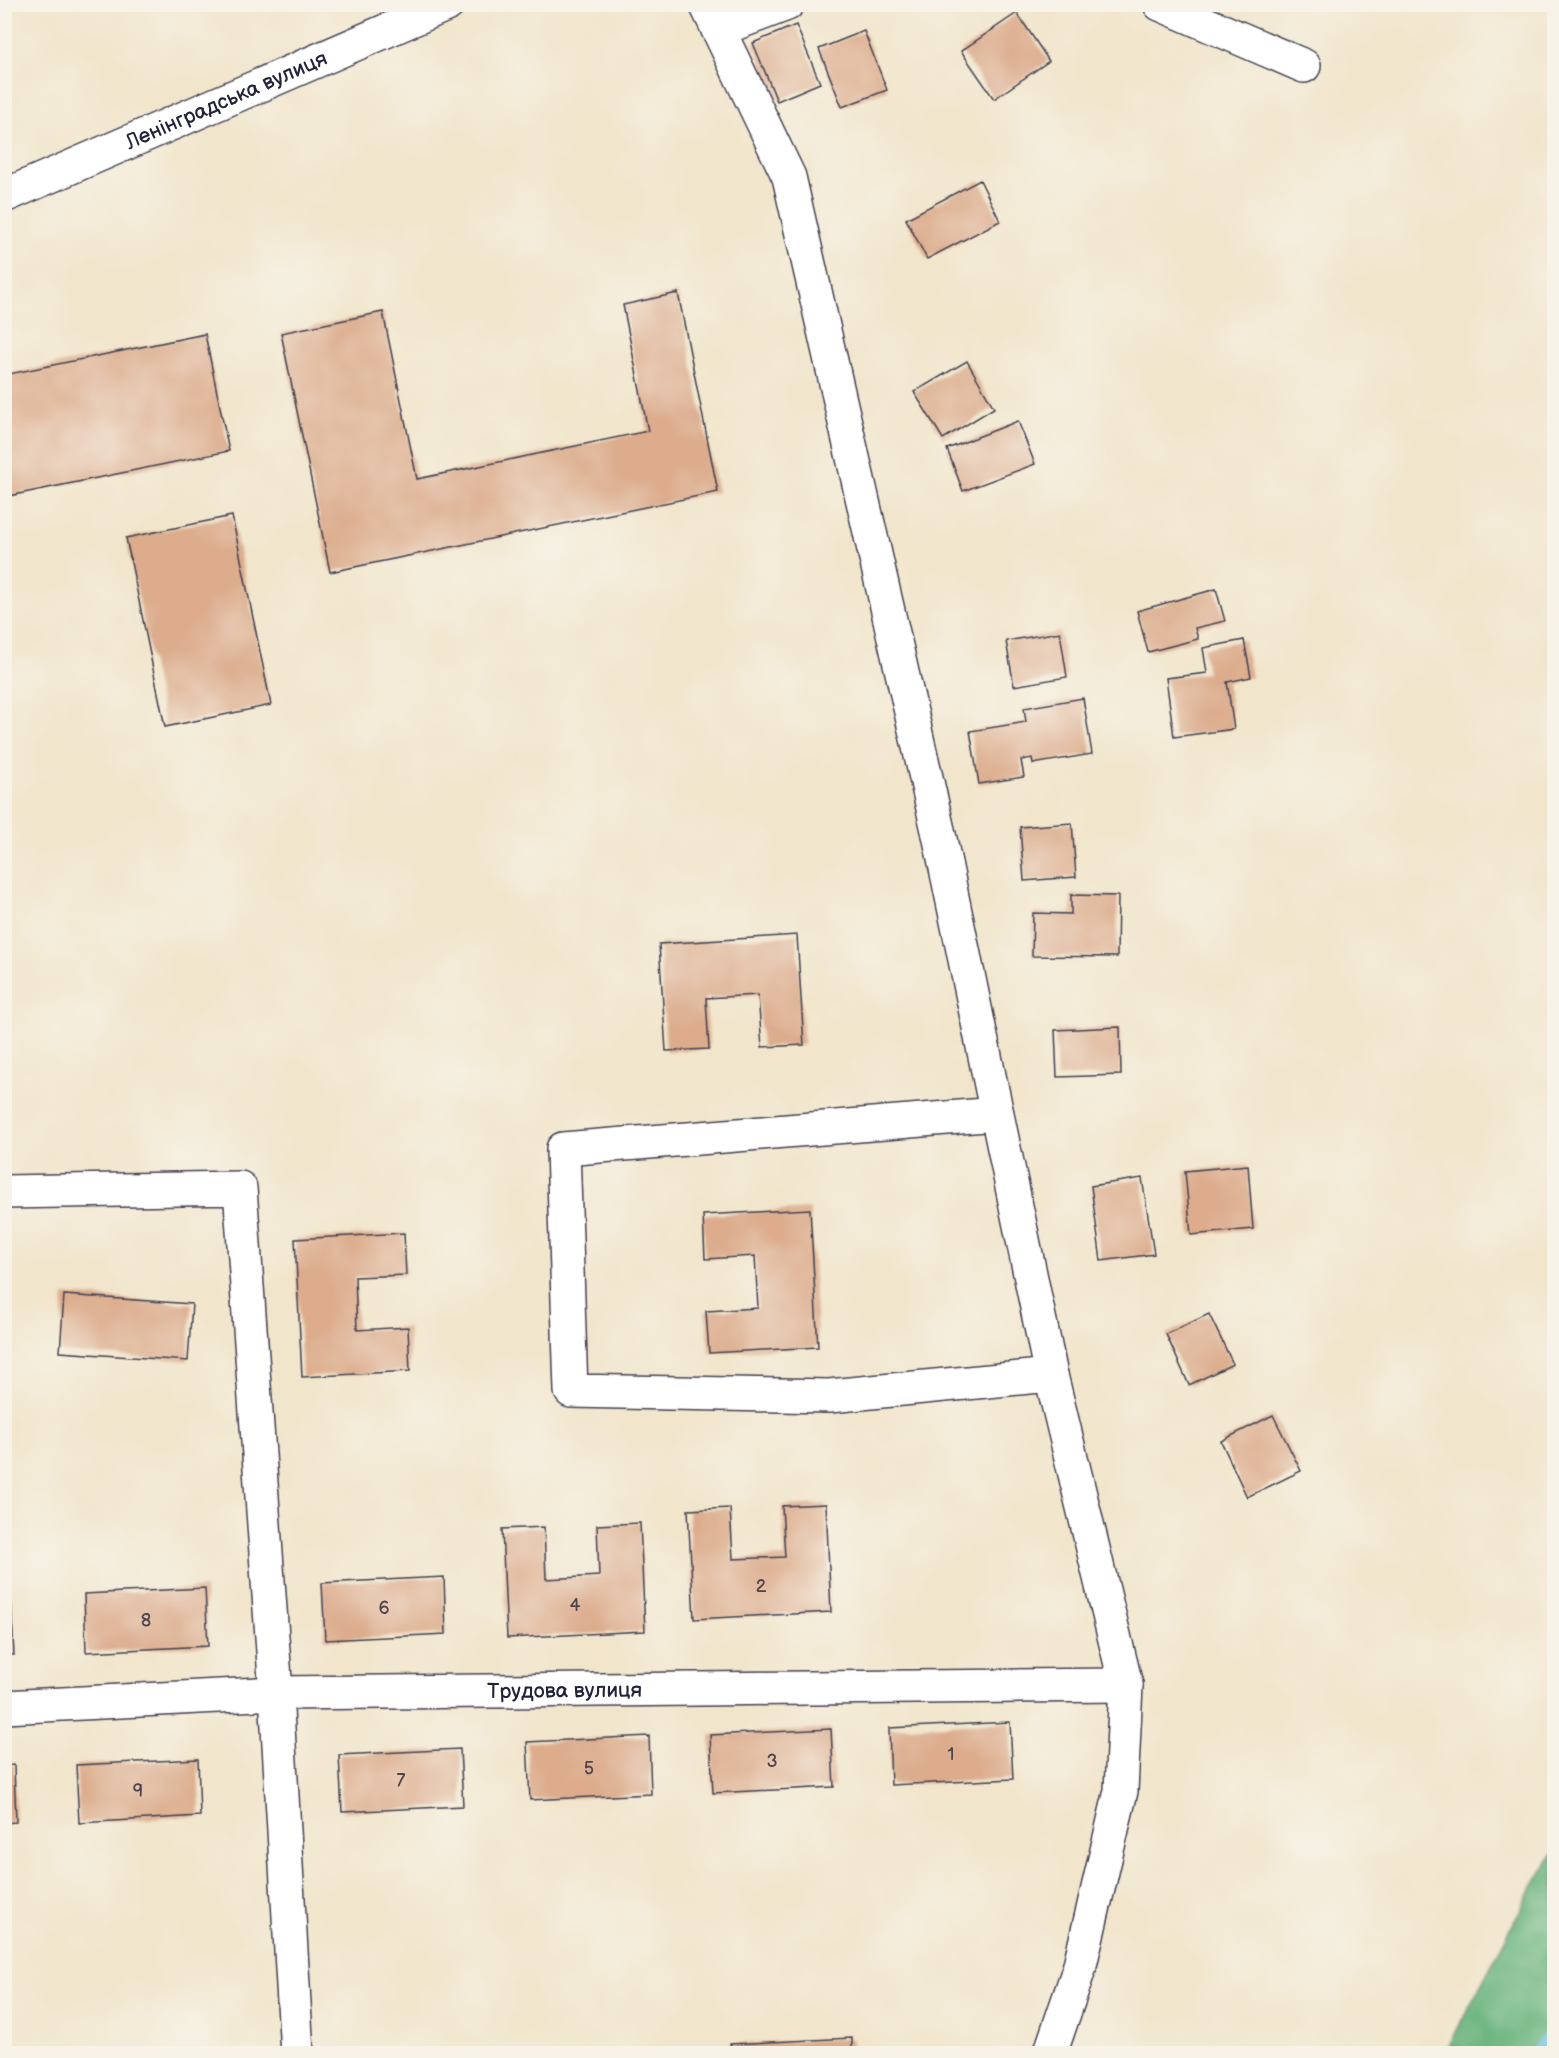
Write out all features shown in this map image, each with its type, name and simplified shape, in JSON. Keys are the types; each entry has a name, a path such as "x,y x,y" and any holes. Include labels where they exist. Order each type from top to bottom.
{"street":[{"name":"Ленінградська вулиця","path":"4,196 448,4"},
{"path":"787,4 712,17 789,177 940,839 1050,1375 1126,1685 1121,1791 1079,1970 1050,2054"},
{"path":"1160,4 1304,66"},
{"path":"997,1114 563,1149 571,1390 829,1396 1050,1375"},
{"path":"4,1192 240,1188 276,1693 297,2054"},
{"name":"Трудова вулиця","path":"4,1707 276,1693 1126,1685"}],"green space":[{"path":"1554,1852 1554,2053 1445,2053 1530,1892"}],"building":[{"path":"1017,13 1049,61 994,99 961,51"},
{"path":"796,25 820,83 777,101 753,43"},
{"path":"864,31 887,90 842,107 819,49"},
{"path":"980,180 1000,221 927,259 906,219"},
{"path":"678,293 718,492 330,572 281,333 383,312 417,479 648,431 623,305"},
{"path":"205,334 229,451 4,497 4,375"},
{"path":"967,361 994,408 943,439 914,392"},
{"path":"1018,421 1035,464 963,491 947,449"},
{"path":"232,516 271,705 165,727 126,538"},
{"path":"1216,589 1225,621 1195,628 1198,639 1148,652 1137,611"},
{"path":"1060,632 1067,677 1014,686 1006,641"},
{"path":"1244,640 1251,677 1227,682 1234,729 1174,737 1166,678 1207,673 1203,648"},
{"path":"1083,698 1092,754 1033,764 1032,758 1021,760 1024,777 979,784 970,731 1026,722 1024,708"},
{"path":"1072,823 1076,877 1024,881 1020,827"},
{"path":"1071,895 1118,896 1117,957 1032,956 1033,913 1071,914"},
{"path":"797,935 804,1045 762,1047 758,995 706,998 709,1049 666,1051 659,944"},
{"path":"1120,1027 1121,1075 1057,1077 1055,1030"},
{"path":"1248,1165 1253,1229 1191,1235 1185,1171"},
{"path":"1142,1178 1154,1254 1101,1261 1091,1186"},
{"path":"810,1209 818,1347 709,1353 706,1311 758,1308 755,1256 705,1259 703,1215"},
{"path":"404,1233 406,1275 355,1277 357,1330 408,1327 410,1371 302,1377 295,1239"},
{"path":"4,1290 10,1291 6,1345 4,1345"},
{"path":"64,1295 192,1304 188,1361 60,1352"},
{"path":"1209,1314 1233,1364 1189,1385 1166,1334"},
{"path":"1273,1415 1301,1471 1247,1497 1221,1441"},
{"path":"826,1504 831,1612 694,1619 688,1510 730,1508 733,1559 785,1557 782,1506"},
{"path":"640,1523 645,1631 507,1638 502,1529 544,1527 546,1579 599,1576 597,1525"},
{"path":"444,1577 446,1634 325,1640 322,1583"},
{"path":"205,1588 208,1646 86,1652 84,1594"},
{"path":"11,1597 14,1655 4,1655 4,1598"},
{"path":"1010,1722 1013,1779 891,1785 889,1728"},
{"path":"831,1729 834,1787 713,1793 710,1735"},
{"path":"649,1736 651,1794 530,1800 527,1742"},
{"path":"460,1749 463,1806 342,1812 339,1755"},
{"path":"198,1759 200,1816 79,1823 76,1765"},
{"path":"14,1765 16,1822 4,1823 4,1766"},
{"path":"852,2038 852,2054 731,2054 730,2044"}],"waterway":[{"path":"1535,2054 1554,2027"}]}
